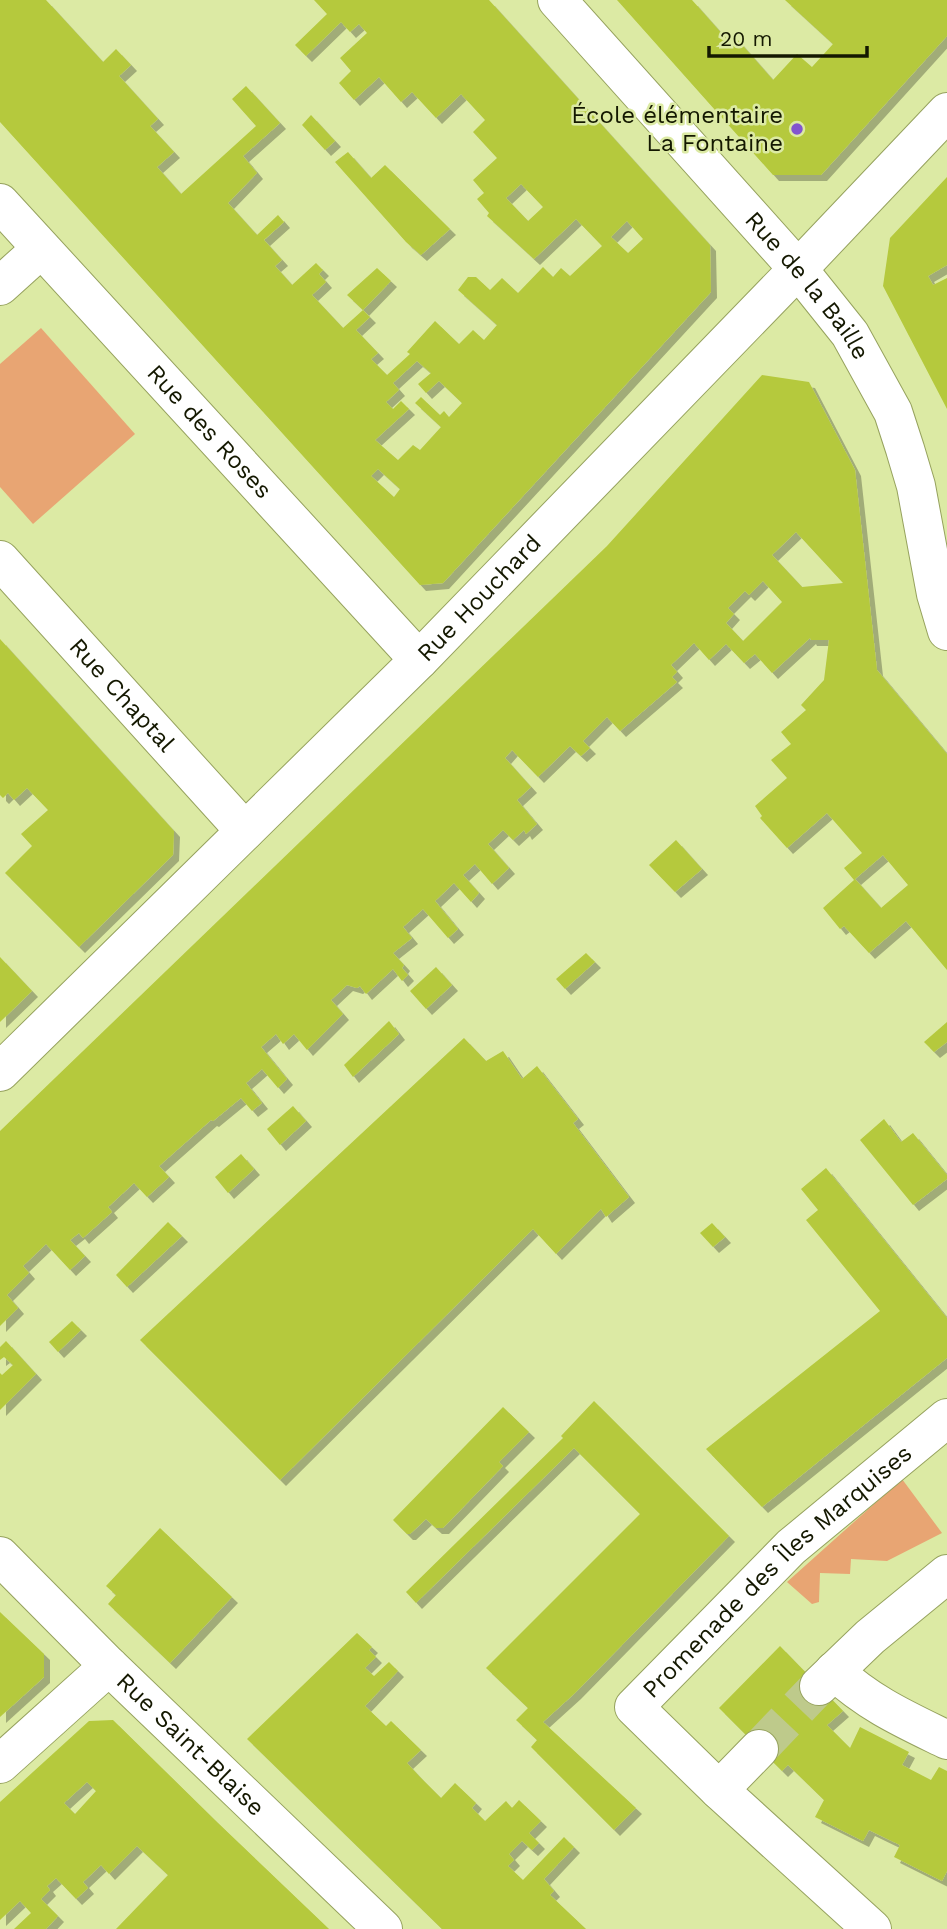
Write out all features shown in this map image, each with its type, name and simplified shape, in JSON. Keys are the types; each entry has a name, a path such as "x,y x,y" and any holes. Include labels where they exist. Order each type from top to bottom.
{"street":[{"name":"Rue de la Baille","path":"557,0 798,269 850,334 893,412 916,486 936,594 947,631"},
{"name":"Rue Houchard","path":"0,1072 419,660 798,269 947,111"},
{"name":"Rue des Roses","path":"0,203 419,660"},
{"path":"0,286 41,249"},
{"name":"Rue Chaptal","path":"0,560 245,831"},
{"name":"Promenade des Îles Marquises","path":"872,1929 719,1790 634,1707 791,1547 947,1418"},
{"name":"Rue Saint-Blaise","path":"0,1556 109,1666 383,1929"},
{"path":"947,1574 870,1637 827,1679 947,1740"},
{"path":"0,1764 109,1666"},
{"path":"719,1790 759,1749"}],"shaded area":[{"path":"41,328 135,434 33,524 0,487 0,364"},
{"path":"902,1479 942,1533 887,1561 851,1559 850,1574 820,1573 819,1602 812,1604 787,1582"}],"building":[{"path":"0,0 46,0 103,62 116,49 131,65 119,76 158,119 150,126 174,152 157,167 181,194 256,126 232,99 246,86 280,123 243,156 257,173 228,203 257,235 278,215 284,222 264,240 282,260 275,266 292,285 316,263 323,270 319,274 326,282 312,295 343,328 363,310 370,317 356,330 378,353 371,359 387,375 410,354 407,352 435,321 459,344 473,330 484,340 497,325 458,290 468,277 476,277 490,290 502,278 518,293 543,267 553,277 561,268 570,276 602,246 576,219 534,259 487,216 489,213 477,199 484,193 473,180 497,158 473,132 485,120 461,94 436,118 412,92 401,102 379,77 354,100 339,83 351,71 340,58 367,33 359,24 350,32 341,22 306,56 295,45 327,14 314,0 489,0 710,245 711,292 443,583 420,585 0,122","holes":["521,184 543,207 528,221 506,198","627,221 643,239 628,253 611,237","417,361 431,373 418,384 426,393 439,381 462,403 449,417 444,411 440,415 421,397 415,403 441,427 420,450 413,445 398,460 375,440 409,409 401,401 393,409 386,402 399,390 393,383","378,469 400,489 394,497 371,476"]},
{"name":"École élémentaire La Fontaine","path":"617,0 692,0 732,45 737,39 773,80 797,54 812,67 833,44 785,0 947,0 947,36 821,175 773,175"},
{"path":"311,115 335,141 325,150 302,125"},
{"path":"348,152 371,178 385,165 450,229 421,255 406,242 335,162"},
{"path":"947,177 947,265 928,276 933,285 947,278 947,409 883,286 890,238"},
{"path":"377,268 391,281 363,310 347,295"},
{"path":"762,375 809,382 855,470 877,670 947,754 947,970 906,921 869,953 844,926 840,929 823,908 854,880 844,868 862,853 827,813 787,848 760,818 762,816 755,806 787,778 771,760 791,744 781,732 806,710 801,705 824,680 829,640 810,638 772,673 755,654 744,663 726,644 709,660 694,643 671,665 677,672 672,677 677,682 620,731 607,717 583,741 590,748 581,756 570,746 538,777 512,750 505,758 531,787 517,800 537,824 526,834 524,830 513,840 503,830 488,844 509,868 492,884 475,864 463,875 479,893 471,902 454,883 435,901 458,929 448,938 423,909 403,927 412,938 393,953 404,965 402,968 408,975 402,981 393,969 366,994 360,986 357,988 347,985 331,1000 343,1014 307,1050 294,1034 283,1044 276,1034 261,1047 287,1079 278,1088 262,1069 246,1083 262,1103 252,1111 241,1098 211,1120 159,1166 169,1177 147,1197 134,1183 108,1207 112,1212 83,1238 79,1233 70,1240 85,1256 70,1270 46,1244 23,1266 29,1273 7,1295 18,1308 0,1326 0,1131 607,546","holes":["796,532 843,583 802,587 772,555","763,581 782,602 743,641 726,623 734,614 728,608 745,591 749,595","883,855 908,885 881,908 855,879"]},
{"path":"0,639 174,831 173,855 79,947 5,873 32,846 21,834 48,810 27,788 14,800 8,793 3,798 0,795"},
{"path":"676,840 702,869 675,892 649,865"},
{"path":"586,953 595,962 565,989 556,979"},
{"path":"0,957 32,991 0,1022"},
{"path":"436,967 452,985 426,1009 410,991"},
{"path":"389,1021 399,1034 353,1077 344,1065"},
{"path":"947,1022 947,1042 934,1052 924,1042"},
{"path":"464,1038 486,1061 503,1051 522,1079 537,1066 578,1119 573,1123 629,1197 606,1217 601,1209 556,1254 533,1229 280,1480 140,1340"},
{"path":"293,1106 306,1121 280,1145 267,1129"},
{"path":"884,1119 901,1142 913,1133 947,1175 947,1179 913,1205 860,1140"},
{"path":"241,1154 254,1169 228,1193 215,1177"},
{"path":"826,1168 947,1318 947,1358 762,1507 706,1449 880,1311 806,1220 818,1210 801,1189"},
{"path":"168,1222 182,1236 127,1287 116,1275"},
{"path":"712,1223 725,1237 713,1247 700,1233"},
{"path":"72,1321 81,1330 58,1352 49,1342"},
{"path":"6,1341 36,1374 0,1410 0,1373 2,1375 13,1365 4,1357 0,1360 0,1347"},
{"path":"594,1401 729,1536 575,1693 543,1722 636,1808 614,1830 531,1747 537,1740 516,1720 528,1708 486,1668 640,1514 574,1448 416,1603 406,1592 563,1438 561,1436"},
{"path":"503,1407 529,1432 499,1462 503,1466 443,1528 436,1528 426,1519 407,1534 393,1520"},
{"path":"160,1528 232,1597 170,1663 108,1604 116,1595 106,1586"},
{"path":"0,1612 44,1654 44,1677 0,1717"},
{"path":"357,1633 372,1647 369,1650 376,1657 365,1668 374,1676 389,1662 398,1671 365,1706 386,1726 391,1721 421,1750 407,1763 419,1776 441,1798 455,1783 476,1803 472,1808 485,1821 506,1801 512,1808 519,1800 541,1821 529,1833 539,1843 532,1850 522,1841 509,1854 514,1860 508,1866 523,1880 564,1837 574,1847 544,1879 554,1891 550,1895 586,1929 442,1929 247,1739"},
{"path":"780,1646 843,1711 827,1725 850,1748 860,1727 909,1752 902,1765 931,1780 939,1767 947,1771 947,1871 942,1881 894,1857 900,1845 869,1830 863,1841 815,1817 824,1800 788,1765 782,1771 719,1708"},
{"path":"113,1720 329,1929 116,1929 168,1875 137,1846 109,1874 101,1865 83,1882 88,1888 76,1899 56,1878 47,1886 50,1890 41,1899 58,1916 46,1929 14,1929 31,1913 20,1901 0,1920 0,1802 89,1721","holes":["87,1782 96,1791 75,1814 64,1803"]}],"tunnel":[{"path":"759,1749 819,1686"}],"place":[{"name":"École élémentaire La Fontaine","path":"797,129"}]}
